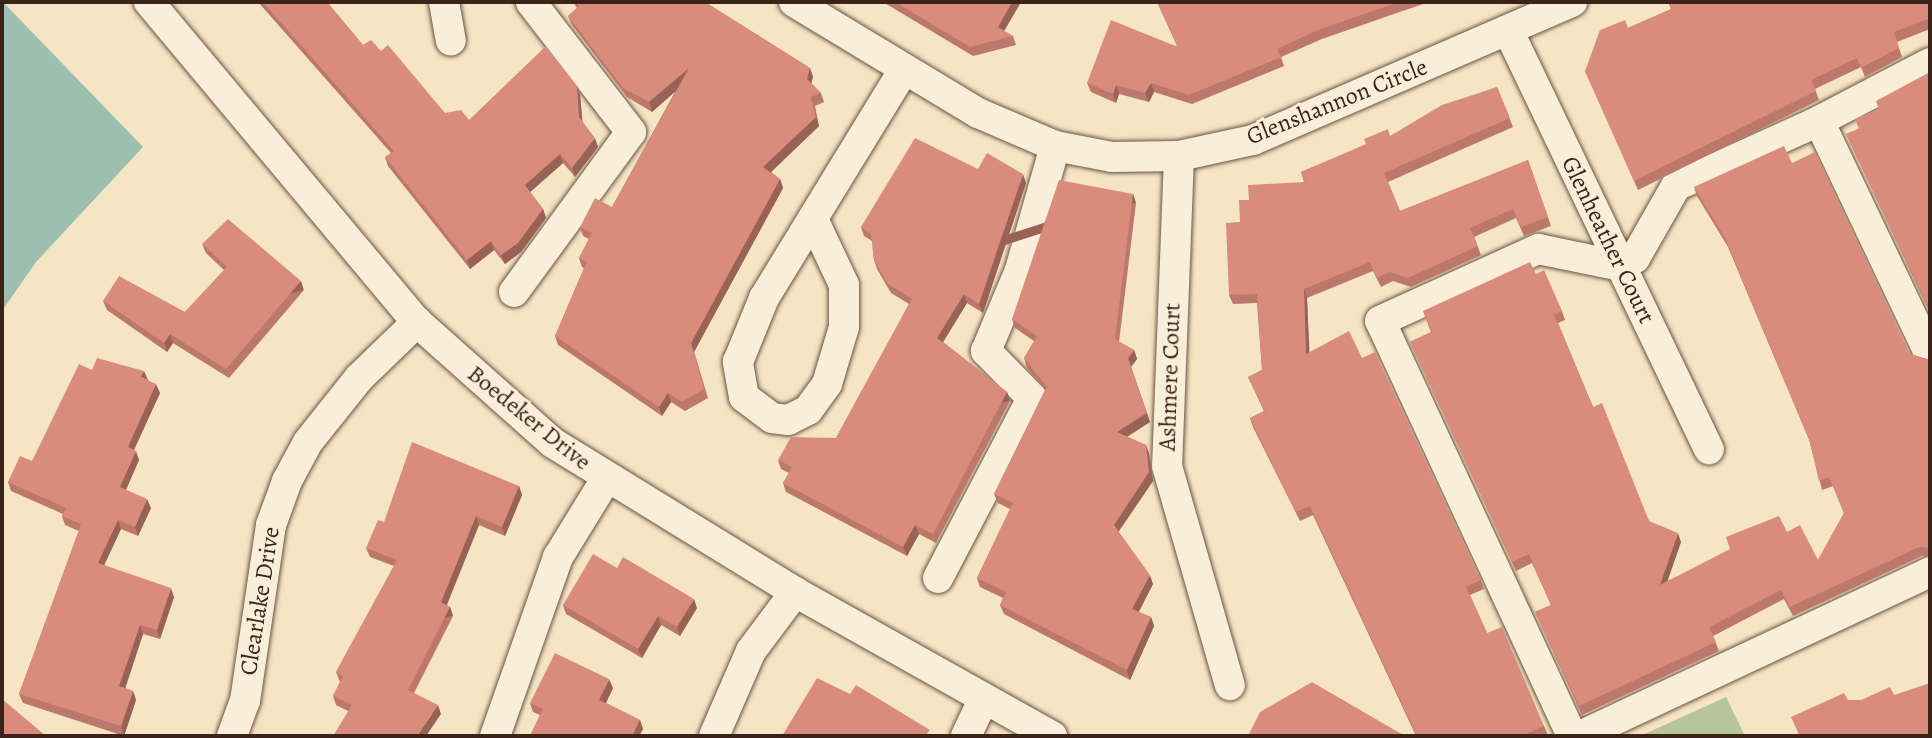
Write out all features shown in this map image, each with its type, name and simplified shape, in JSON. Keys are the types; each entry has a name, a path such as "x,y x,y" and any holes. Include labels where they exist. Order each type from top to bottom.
{"street":[{"name":"Boedeker Drive","path":"149,2 417,322 553,443 606,479 795,592 1052,736"},
{"path":"444,2 451,40"},
{"path":"514,292 631,132 531,2"},
{"name":"Glenshannon Circle","path":"794,2 903,71 1055,146 1112,157 1179,156 1289,126 1572,2"},
{"name":"Glenheather Court","path":"1508,30 1709,449"},
{"path":"1572,736 1380,321 1538,249 1621,266 1635,258 1676,186 1819,121 1930,63"},
{"path":"813,219 844,285 844,327 827,384 808,410 788,420 772,418 744,397 738,362 764,298 903,71"},
{"path":"1819,121 1930,355"},
{"path":"938,578 1032,398 986,351 1020,270 1055,146"},
{"name":"Ashmere Court","path":"1179,156 1167,466 1230,685"},
{"name":"Clearlake Drive","path":"232,736 245,701 271,525 287,481 308,442 359,378 417,322"},
{"path":"495,736 558,557 606,479"},
{"path":"1580,736 1930,572"},
{"path":"714,736 751,651 795,592"},
{"path":"966,736 984,698"}],"shaded area":[{"path":"3,2 143,147 36,262 2,311"},
{"path":"1726,697 1745,736 1640,736"}],"building":[{"path":"263,2 327,2 363,45 371,40 381,51 388,45 445,113 461,110 469,120 546,46 577,86 579,117 595,138 572,168 560,154 525,185 543,209 518,243 501,255 491,241 467,260 385,157 394,151"},
{"path":"576,2 705,2 810,68 807,79 821,93 811,97 816,117 763,167 780,179 691,343 704,389 682,402 668,393 659,407 555,336 587,262 579,258 592,233 580,227 595,198 612,207 689,68 649,102 623,88 568,16 579,6"},
{"path":"895,2 1012,2 998,27 1013,36 970,47"},
{"path":"1157,2 1399,2 1318,30 1277,49 1281,57 1189,95 1151,83 1145,93 1116,85 1113,94 1087,83 1111,20 1178,47"},
{"path":"1668,2 1930,2 1930,18 1894,32 1899,48 1861,68 1857,58 1811,80 1816,91 1634,181 1585,71 1600,30 1625,20 1628,28 1672,9"},
{"path":"1930,72 1930,311 1846,134 1859,129 1855,119 1879,109 1876,101"},
{"path":"1497,87 1510,118 1384,173 1400,211 1528,160 1548,217 1521,227 1513,209 1470,228 1478,246 1408,278 1390,272 1377,278 1370,262 1304,289 1306,354 1349,331 1362,358 1375,352 1481,580 1466,587 1487,633 1502,627 1544,726 1522,736 1417,736 1310,506 1296,512 1250,418 1265,411 1248,377 1262,370 1257,294 1229,295 1226,223 1240,222 1239,200 1249,200 1248,185 1305,182 1301,172 1366,144 1364,139 1388,129 1390,136 1442,105"},
{"path":"915,138 978,169 987,153 1023,174 979,304 964,294 937,338 1007,392 933,534 915,525 903,547 783,483 792,467 778,460 791,437 836,438 912,299 888,284 874,260 871,234 861,227"},
{"path":"1784,146 1792,163 1815,152 1910,354 1930,360 1930,548 1919,547 1790,607 1781,590 1709,627 1716,642 1579,706 1535,612 1551,605 1529,554 1512,562 1410,342 1432,332 1423,311 1530,262 1536,274 1544,270 1562,311 1554,315 1593,407 1602,403 1649,521 1678,533 1660,585 1730,549 1726,537 1779,516 1787,532 1800,525 1818,560 1844,513 1829,477 1819,481 1809,439 1725,238 1694,187"},
{"path":"1059,180 1133,194 1115,339 1134,350 1128,358 1147,413 1117,432 1146,445 1149,472 1114,525 1150,575 1132,609 1151,617 1127,670 1000,605 1006,592 977,578 1013,503 994,494 1047,387 1024,358 1037,336 1012,319"},
{"path":"228,219 301,281 226,369 170,334 164,343 103,301 119,276 185,312 227,267 202,244"},
{"path":"97,358 144,371 140,377 156,384 128,447 136,451 120,487 147,499 135,527 118,520 98,563 171,588 157,630 140,625 119,686 133,691 121,726 19,694 81,524 62,516 66,508 8,482 20,456 32,461 79,364 92,370"},
{"path":"412,442 519,486 502,527 476,516 441,602 450,607 408,690 438,705 417,736 333,736 352,705 333,696 343,676 336,672 397,560 366,548 378,520 384,522"},
{"path":"593,554 617,568 623,557 694,599 677,627 658,616 638,649 563,605"},
{"path":"555,653 609,679 599,700 640,720 632,736 530,736 543,709 530,703"},
{"path":"817,678 850,694 856,685 930,730 925,736 782,736"},
{"path":"1312,682 1405,736 1248,736 1260,712"},
{"path":"1930,683 1930,736 1796,736 1799,735 1791,717 1844,693 1848,700 1861,700 1890,687 1894,695"},
{"path":"2,699 46,736 2,736"}]}
